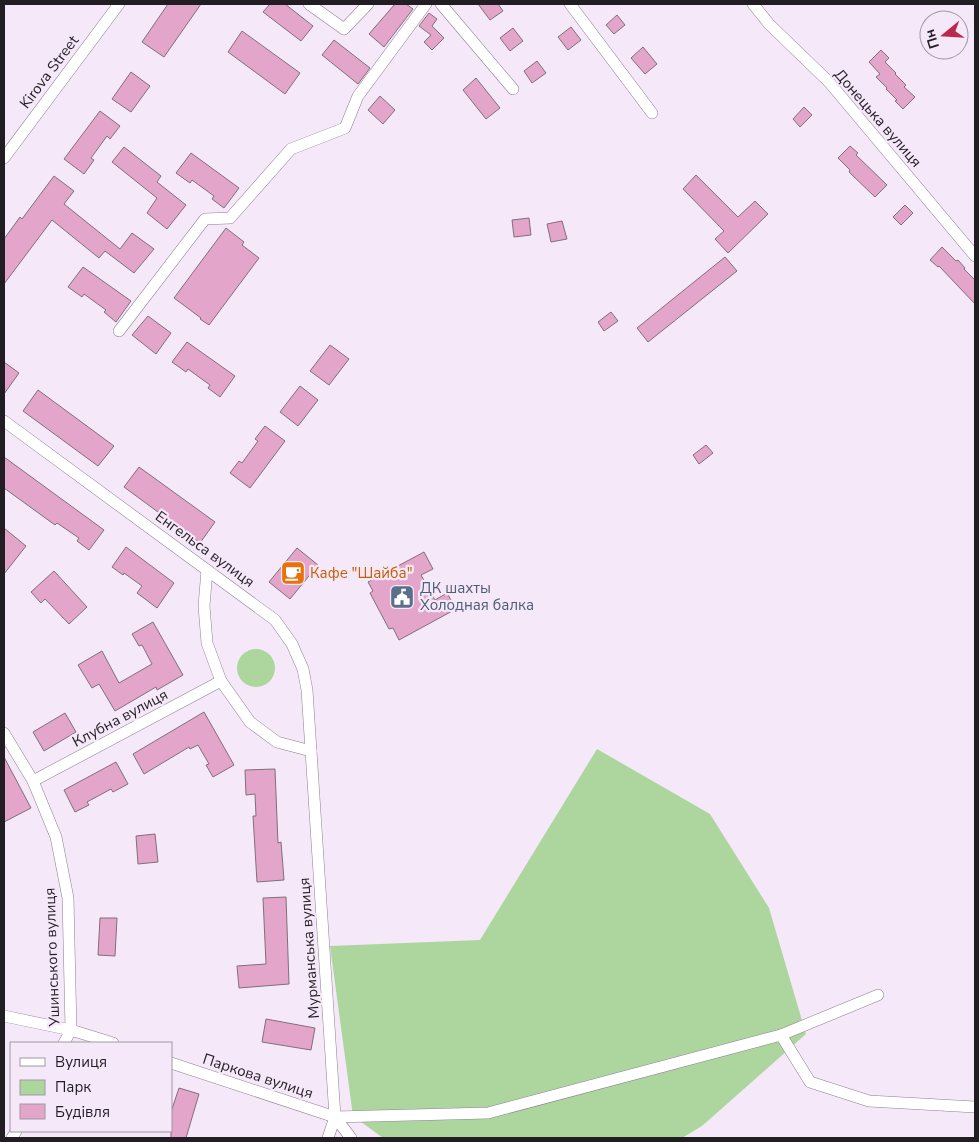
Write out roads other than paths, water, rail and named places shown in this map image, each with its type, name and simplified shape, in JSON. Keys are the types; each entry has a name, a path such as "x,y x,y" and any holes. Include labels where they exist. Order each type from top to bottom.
{"street":[{"name":"Kirova Street","path":"4,158 119,4"},
{"path":"309,4 344,29 368,4"},
{"path":"119,332 205,219 230,218 291,148 344,128 358,96 426,4"},
{"path":"442,4 513,89"},
{"path":"570,4 652,113"},
{"name":"Донецька вулиця","path":"753,4 770,24 829,82 975,256"},
{"name":"Енгельса вулиця","path":"4,421 275,620 292,644 303,669 308,690 311,751"},
{"path":"208,570 204,606 207,643 221,681 250,722 277,742 311,751"},
{"name":"Клубна вулиця","path":"33,781 221,681"},
{"name":"Ушинського вулиця","path":"4,733 33,781 56,837 68,898 71,1030 65,1042"},
{"name":"Мурманська вулиця","path":"311,751 335,1117"},
{"path":"335,1117 488,1112 781,1034 878,995"},
{"path":"4,1016 71,1030 110,1042"},
{"path":"781,1034 810,1082 869,1102 975,1107"},
{"name":"Паркова вулиця","path":"172,1063 335,1117"},
{"path":"328,1138 335,1117"},
{"path":"335,1117 351,1138"}],"place":[{"name":"Кафе \"Шайба\"","path":"293,573"},
{"name":"ДК шахты Холодная балка","path":"402,597"}]}
